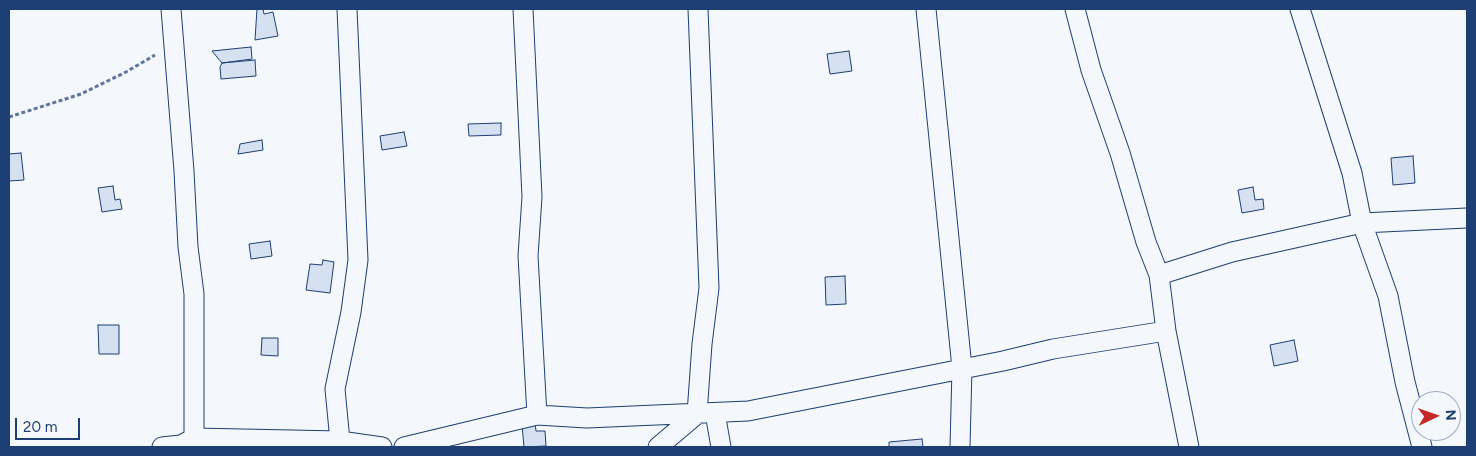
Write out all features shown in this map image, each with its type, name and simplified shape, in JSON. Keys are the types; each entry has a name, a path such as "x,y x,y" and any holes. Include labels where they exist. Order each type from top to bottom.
{"street":[{"path":"171,9 188,247 194,294 194,442"},
{"path":"343,444 335,389 351,312 358,260 347,9"},
{"path":"523,9 532,197 528,256 537,415"},
{"path":"698,9 709,288 702,344 706,414 721,447"},
{"path":"926,9 962,368 960,447"},
{"path":"1075,9 1091,70 1120,153 1146,242 1159,275 1166,331 1189,447"},
{"path":"1300,9 1352,173 1362,223 1388,296 1404,382 1422,447"},
{"path":"1159,275 1232,252 1362,223 1467,218"},
{"path":"404,447 537,415 587,418 748,411 1003,361 1053,349 1166,331"},
{"path":"658,447 706,414"},
{"path":"162,447 194,442 343,444 382,447"}],"path":[{"path":"9,117 80,94 126,72 173,45"}],"building":[{"path":"257,9 263,9 264,14 273,12 278,36 255,40"},
{"path":"251,47 252,59 222,63 212,51"},
{"path":"849,51 852,71 830,74 827,54"},
{"path":"255,60 256,76 221,79 220,67 222,63"},
{"path":"501,123 501,135 469,136 468,124"},
{"path":"404,132 407,146 382,150 380,136"},
{"path":"262,140 263,150 238,154 240,144"},
{"path":"21,153 24,180 9,181 9,154"},
{"path":"1413,156 1415,183 1393,185 1391,158"},
{"path":"113,186 115,200 120,199 122,209 102,212 98,188"},
{"path":"1253,187 1255,200 1263,199 1264,209 1242,213 1238,190"},
{"path":"270,241 272,256 251,259 249,244"},
{"path":"323,260 334,262 330,293 306,290 310,264 322,265"},
{"path":"845,276 846,304 826,305 825,277"},
{"path":"98,325 119,325 119,354 99,354"},
{"path":"262,338 278,338 278,356 261,355"},
{"path":"1294,340 1298,361 1274,366 1270,345"},
{"path":"535,423 536,431 545,431 546,446 524,447 522,425"},
{"path":"922,439 923,447 889,447 889,442"}]}
